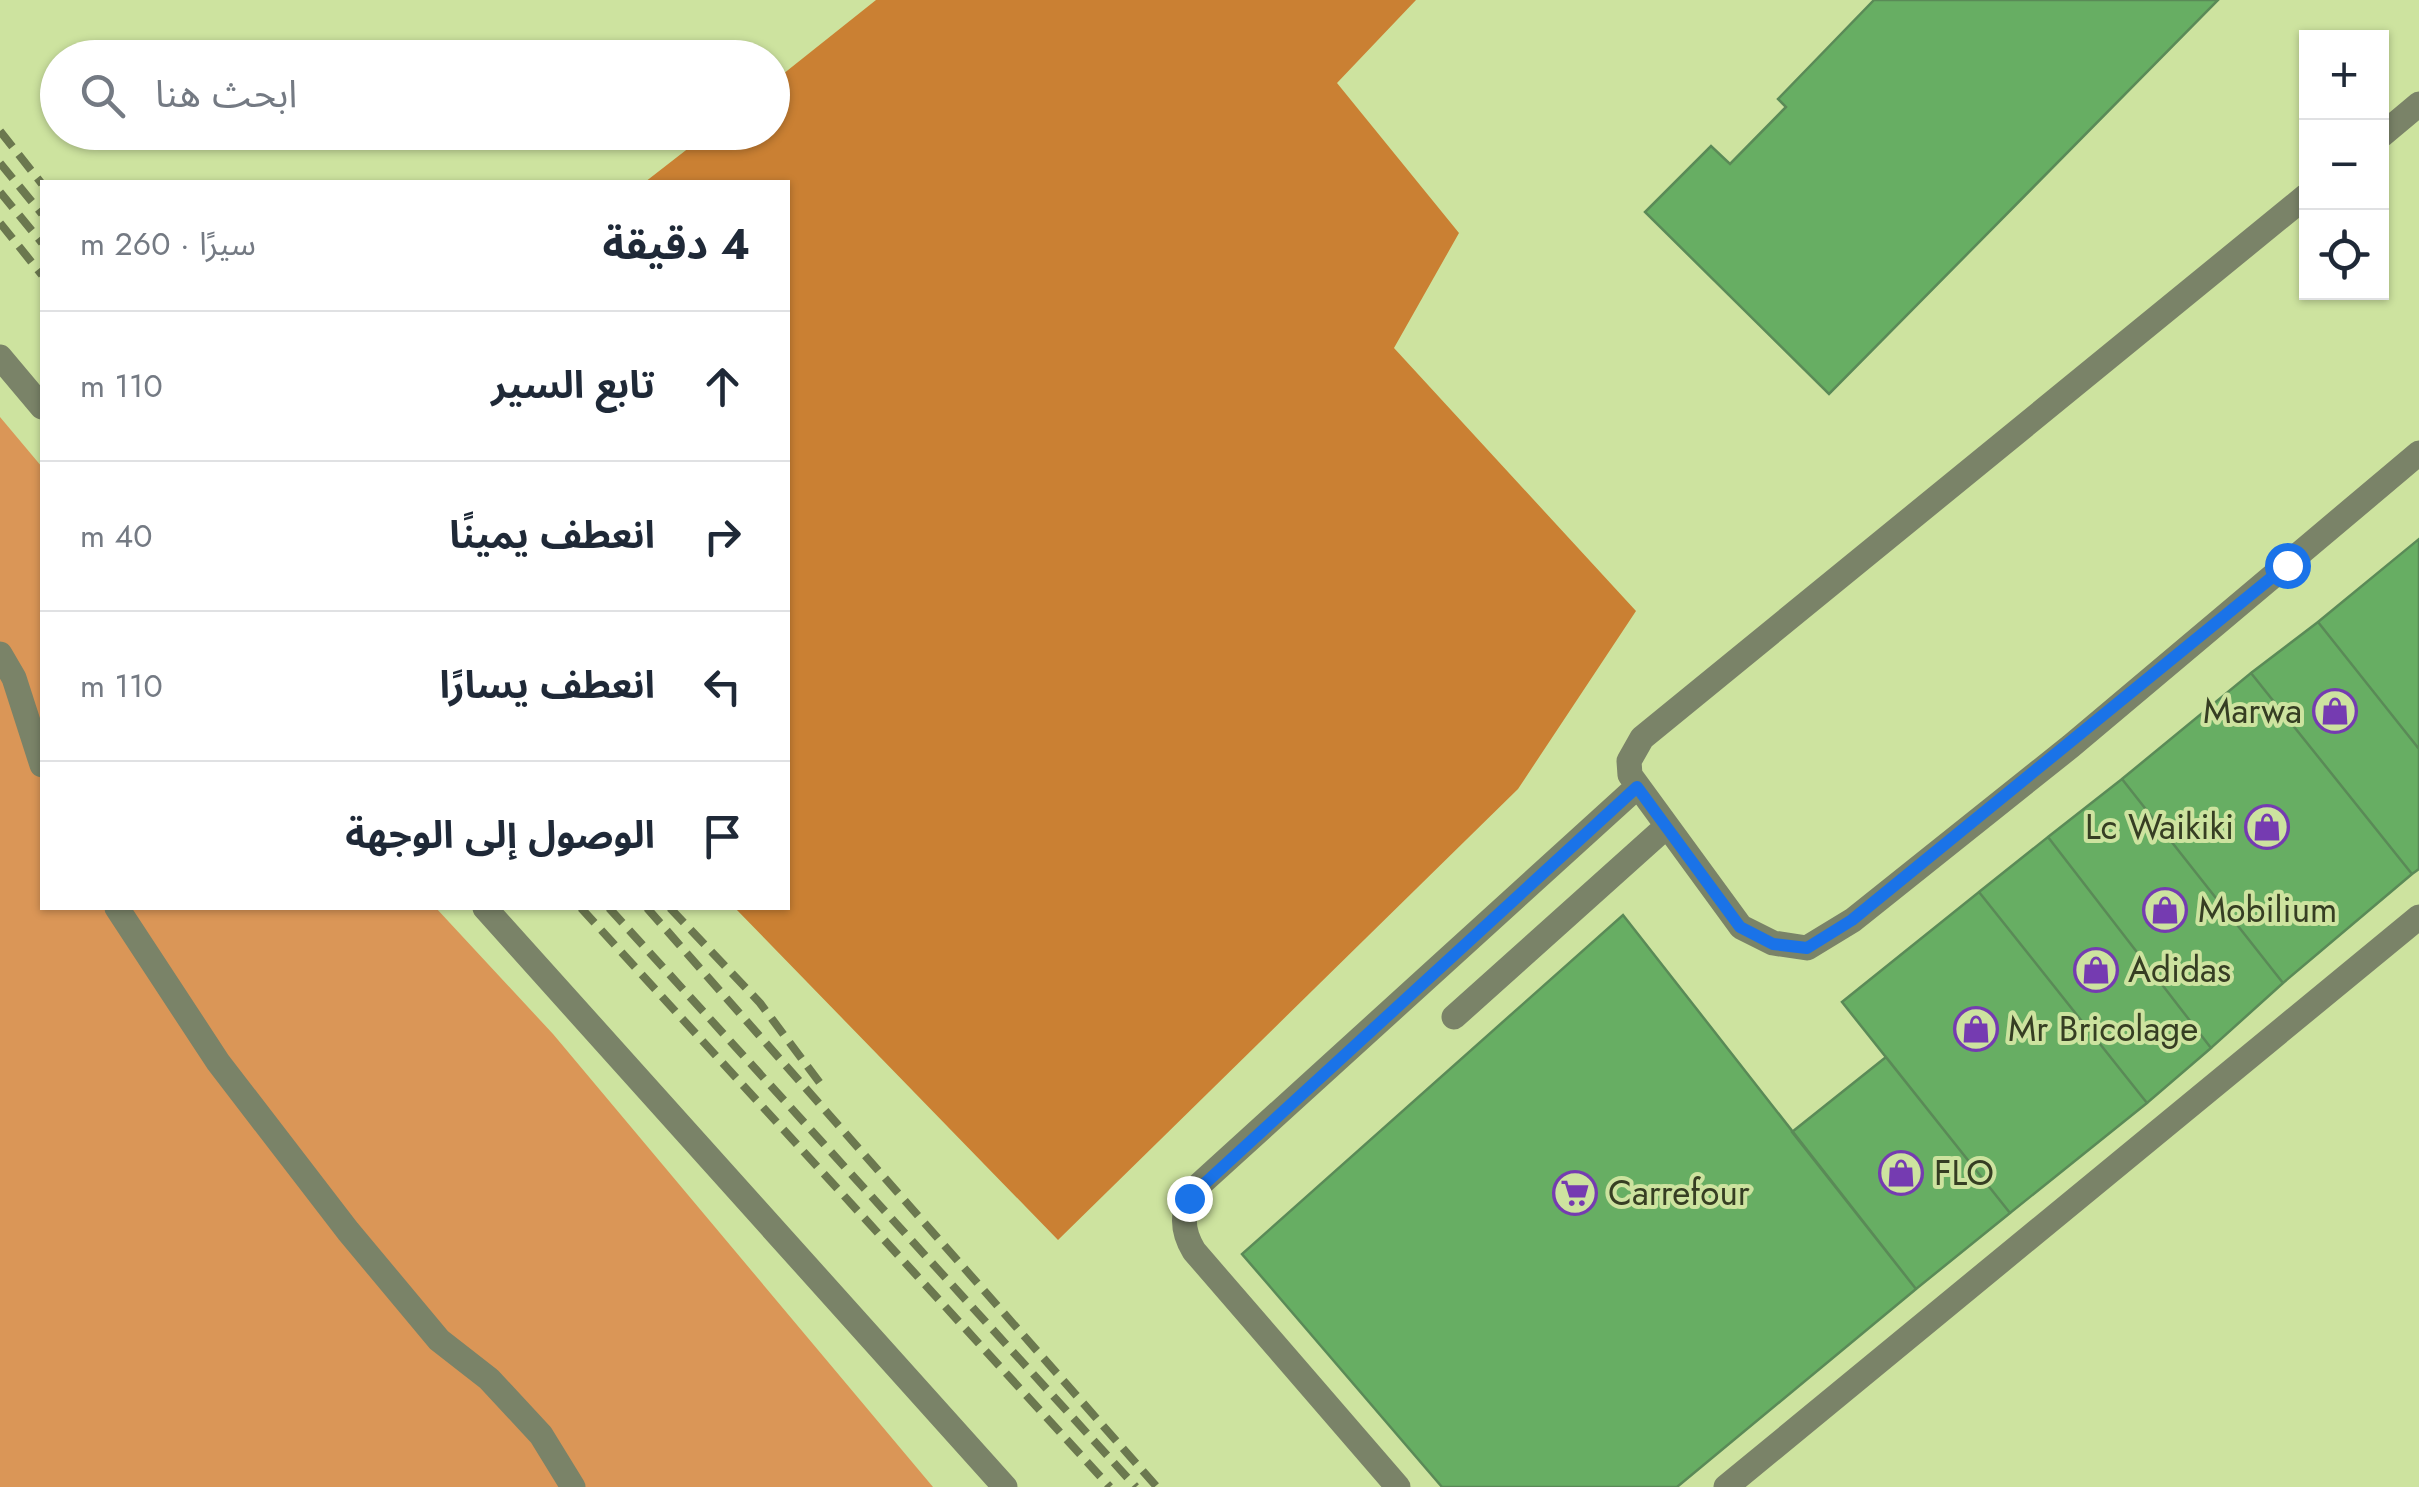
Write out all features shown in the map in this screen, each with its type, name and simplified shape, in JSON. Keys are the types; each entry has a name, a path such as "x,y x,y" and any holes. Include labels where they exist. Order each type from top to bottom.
{"street":[{"path":"2389,129 2419,104"},
{"path":"2299,202 1642,738 1629,761 1637,787 1740,927 1773,944 1807,948 1852,920 2071,746 2419,453"},
{"path":"0,357 40,405"},
{"path":"0,654 14,678 40,759"},
{"path":"1398,1487 1194,1251 1187,1240 1184,1212 1198,1186 1637,787"},
{"path":"1454,1017 1667,826"},
{"path":"117,910 218,1062 348,1231 439,1340 489,1379 541,1435 573,1487"},
{"path":"487,910 1005,1487"},
{"path":"1726,1487 2419,917"}],"shaded area":[{"path":"876,0 1416,0 1337,83 1459,233 1394,348 1636,611 1518,789 1058,1240 737,910 790,910 790,180 648,180 686,150 790,150 790,68"},
{"path":"0,417 40,465 40,910 438,910 553,1034 933,1487 0,1487"}],"building":[{"path":"1874,0 2218,0 1829,394 1645,212 1711,146 1730,164 1786,107 1778,99"},
{"path":"2419,539 2419,749 2318,622"},
{"name":"Marwa","path":"2318,622 2419,749 2419,869 2412,874 2251,673"},
{"name":"Lc Waikiki","path":"2251,673 2412,874 2283,983 2122,779"},
{"name":"Mobilium","path":"2122,779 2283,983 2211,1048 2048,837"},
{"name":"Adidas","path":"2048,837 2211,1048 2147,1103 1979,892"},
{"name":"Mr Bricolage","path":"1979,892 2147,1103 2010,1213 1842,1002"},
{"name":"Carrefour","path":"1623,915 1916,1289 1677,1487 1442,1487 1242,1254"},
{"name":"FLO","path":"1886,1057 2010,1213 1916,1289 1792,1132"}],"railway":[{"path":"0,131 40,181"},
{"path":"0,163 40,212"},
{"path":"0,192 40,241"},
{"path":"0,223 40,273"},
{"path":"583,910 1110,1487"},
{"path":"611,910 1136,1487"},
{"path":"649,910 1157,1487"},
{"path":"672,910 760,1003 823,1087"}],"place":[{"name":"Marwa","path":"2335,711"},
{"name":"Lc Waikiki","path":"2267,827"},
{"name":"Mobilium","path":"2165,910"},
{"name":"Adidas","path":"2096,970"},
{"name":"Mr Bricolage","path":"1976,1029"},
{"name":"FLO","path":"1901,1173"},
{"name":"Carrefour","path":"1575,1193"}],"route":[{"path":"1189,1198 1637,787 1740,927 1773,944 1807,948 1838,931 2071,746 2287,565"}]}
